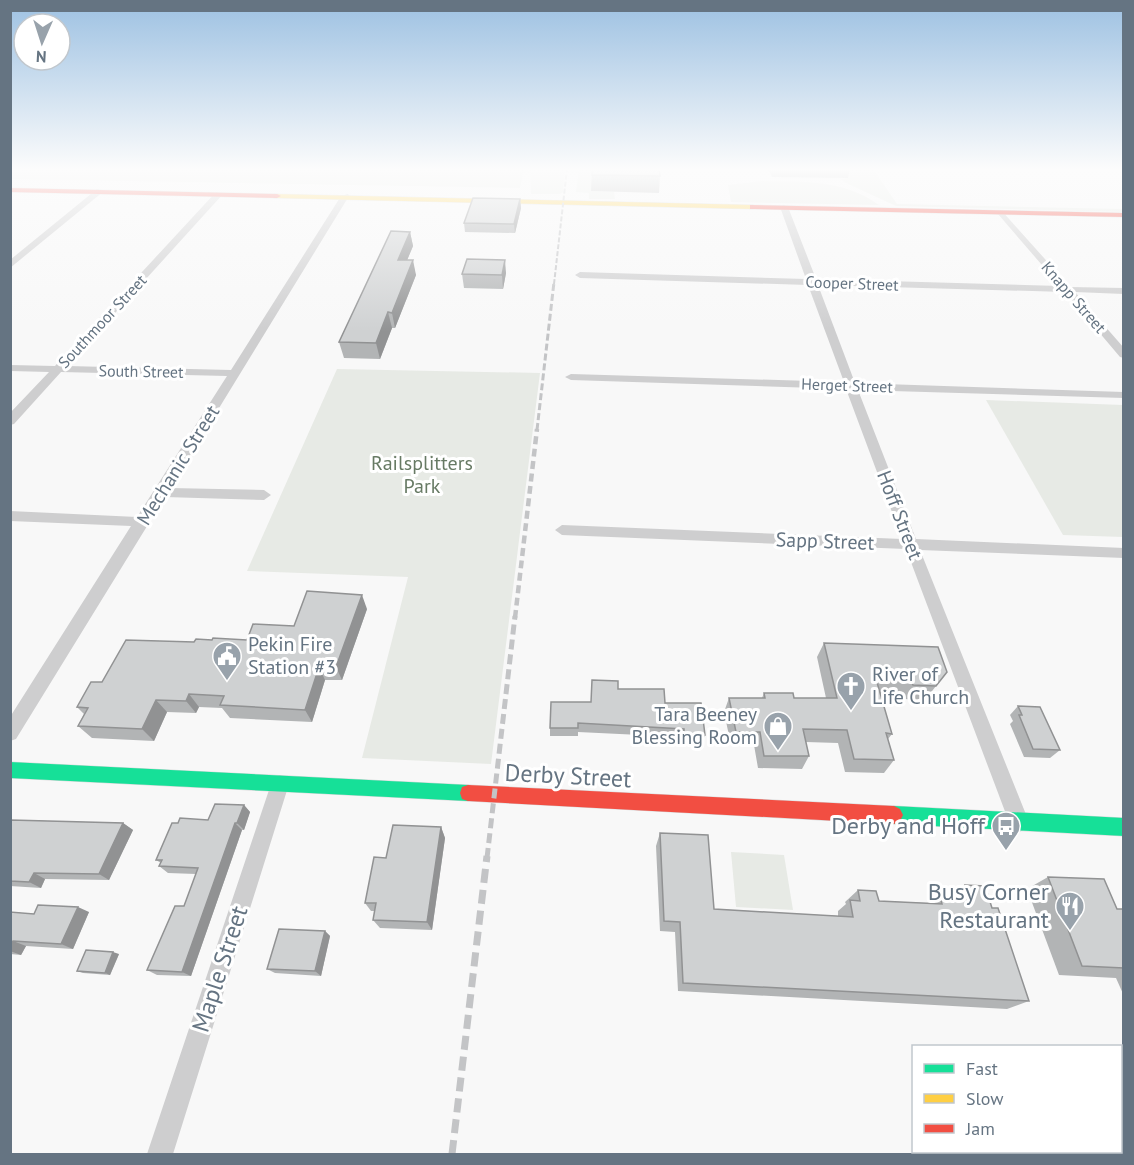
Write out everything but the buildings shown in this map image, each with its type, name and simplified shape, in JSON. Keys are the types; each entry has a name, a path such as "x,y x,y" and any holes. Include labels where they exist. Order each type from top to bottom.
{"street":[{"path":"10,265 61,223"},
{"name":"Southmoor Street","path":"10,421 192,223"},
{"name":"Mechanic Street","path":"10,733 328,223"},
{"name":"Hoff Street","path":"790,223 1019,822"},
{"name":"Knapp Street","path":"1011,223 1124,355"},
{"name":"Cooper Street","path":"580,275 1124,291"},
{"name":"South Street","path":"10,368 235,373"},
{"name":"Herget Street","path":"571,377 1124,394"},
{"path":"162,492 264,495"},
{"path":"10,516 142,522"},
{"name":"Sapp Street","path":"562,530 1124,553"},
{"name":"Derby Street","path":"10,770 1124,827"},
{"name":"Maple Street","path":"160,1155 280,784"}],"green space":[{"name":"Railsplitters Park","path":"337,369 540,373 491,764 362,758 408,577 247,571"},
{"path":"986,400 1123,405 1123,537 1063,535"},
{"path":"731,852 784,855 793,910 736,907"}],"railway":[{"path":"554,284 561,223"},
{"path":"537,430 554,282"},
{"path":"515,618 537,429"},
{"path":"487,858 515,616"},
{"path":"452,1154 487,856"}],"traffic: fast":[{"path":"10,770 468,793"},
{"path":"894,815 1124,827"}],"traffic: jam":[{"path":"468,793 894,815"}],"place":[{"name":"Pekin Fire Station #3","path":"227,682"},
{"name":"River of Life Church","path":"851,712"},
{"name":"Tara Beeney Blessing Room","path":"778,752"},
{"name":"Derby and Hoff","path":"1006,852"},
{"name":"Busy Corner Restaurant","path":"1070,932"}]}
